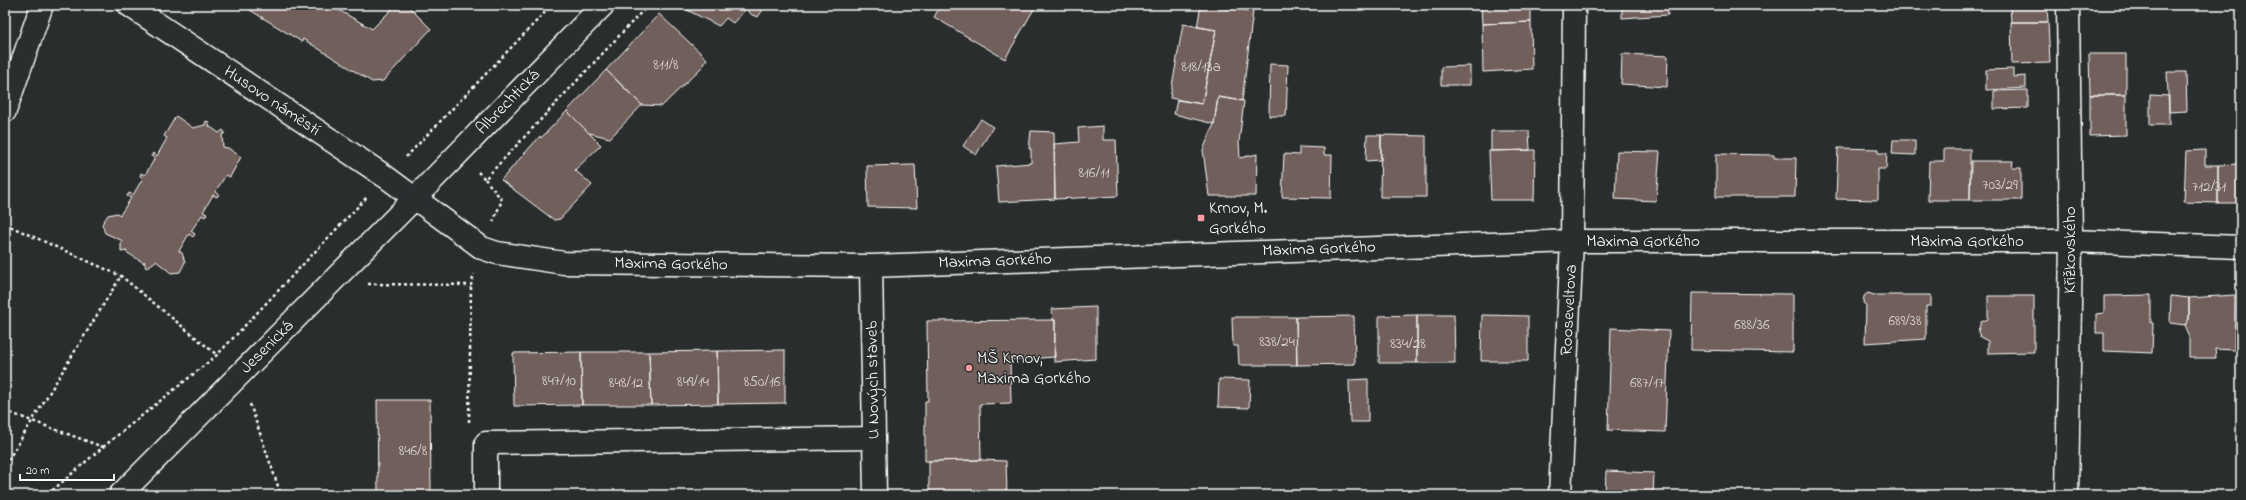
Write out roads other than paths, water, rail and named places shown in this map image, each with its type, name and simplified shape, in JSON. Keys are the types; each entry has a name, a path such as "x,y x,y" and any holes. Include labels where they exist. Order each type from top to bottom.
{"street":[{"path":"5,111 42,5"},
{"name":"Husovo náměstí","path":"129,5 386,177 414,199"},
{"name":"Albrechtická","path":"414,199 603,5"},
{"name":"Rooseveltova","path":"1560,495 1572,242 1574,5"},
{"name":"Křižkovského","path":"2067,495 2071,241 2068,5"},
{"name":"Maxima Gorkého","path":"414,199 482,248 497,253 564,263 871,266 1241,251 1572,242 2071,241 2241,246"},
{"name":"Jesenická","path":"120,495 414,199"},
{"name":"U Nových staveb","path":"871,266 875,495"},
{"path":"486,495 486,443 874,438"}],"place":[{"name":"Krnov, M. Gorkého","path":"1201,218"},
{"name":"MŠ Krnov, Maxima Gorkého","path":"969,368"}]}
